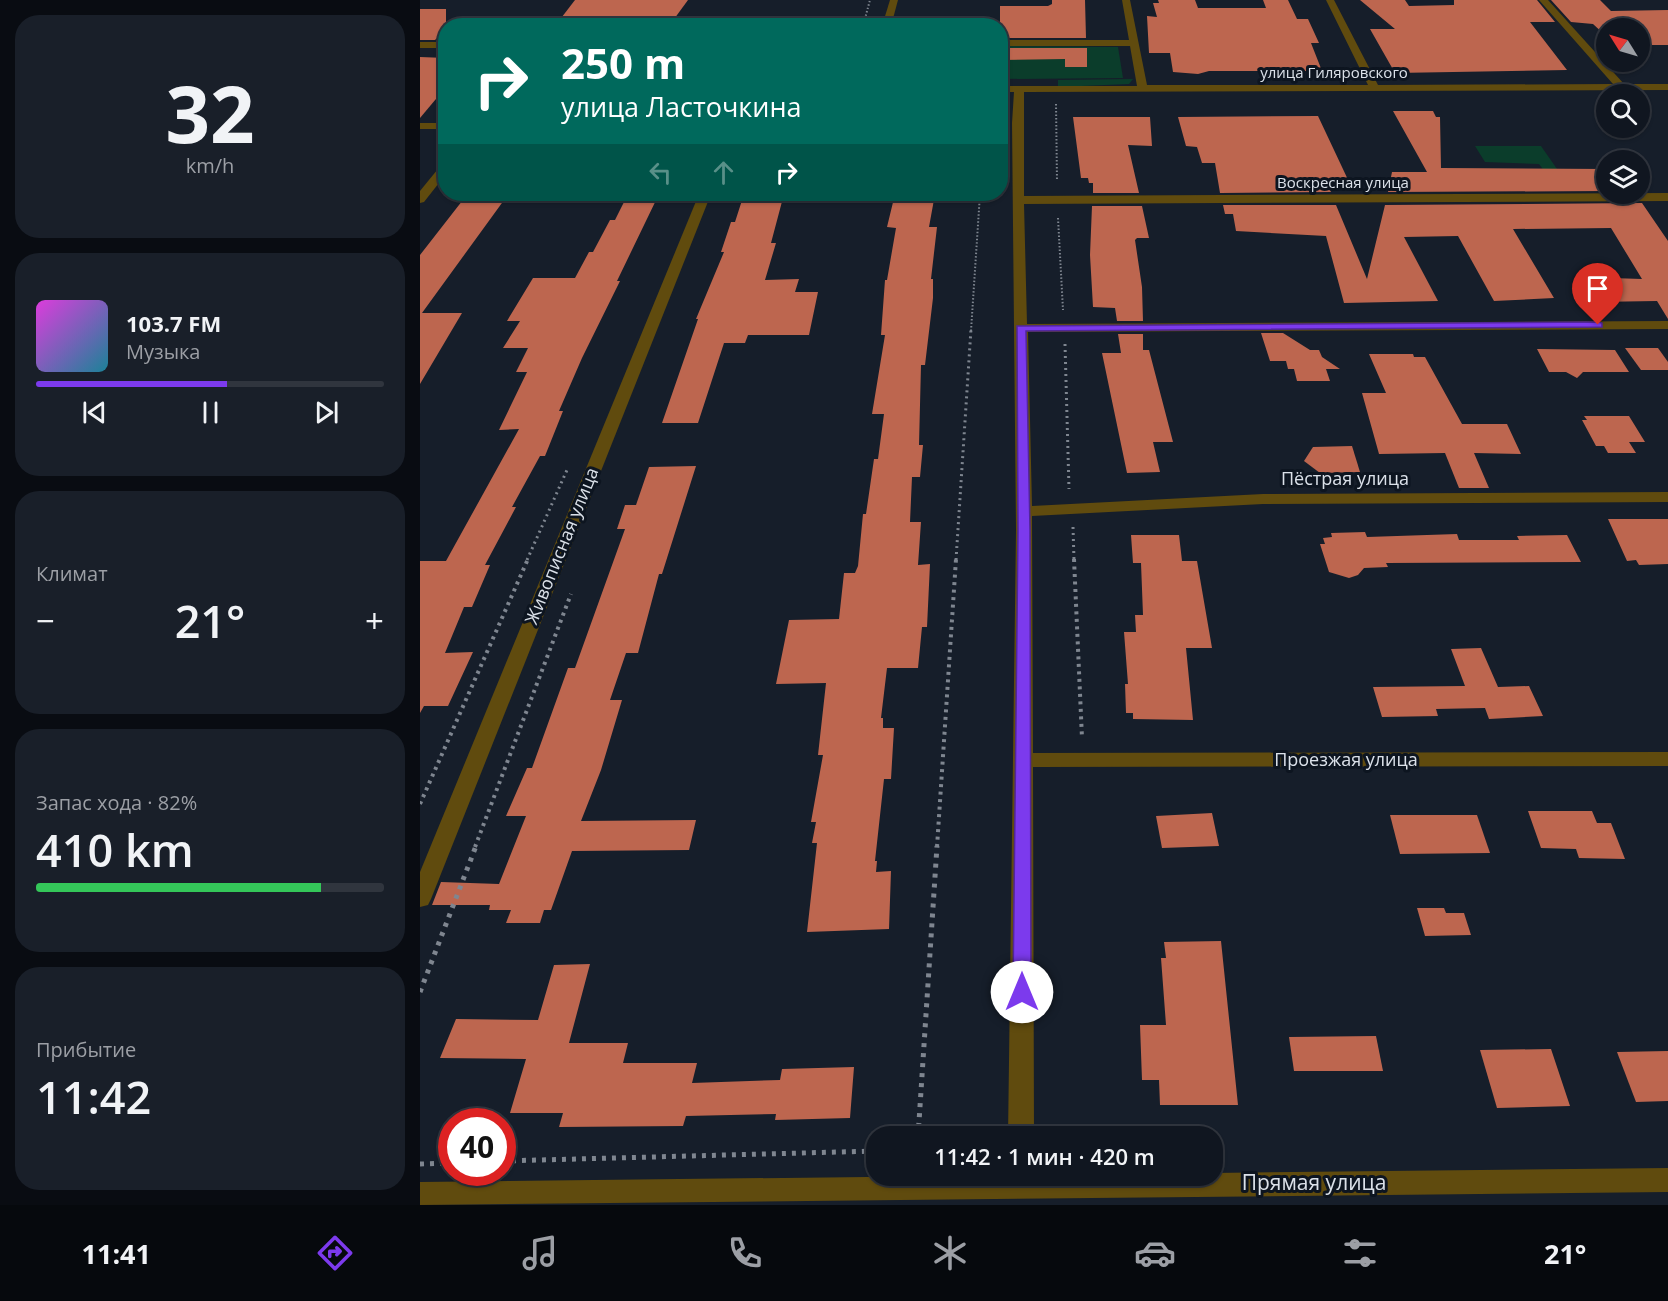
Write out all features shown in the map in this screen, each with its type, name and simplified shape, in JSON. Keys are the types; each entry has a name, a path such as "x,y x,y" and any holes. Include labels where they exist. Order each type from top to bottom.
{"street":[{"path":"888,18 894,0"},
{"path":"1126,0 1143,89"},
{"path":"1330,0 1375,88"},
{"path":"1543,0 1618,84"},
{"path":"1008,43 1134,43"},
{"path":"420,45 438,45"},
{"name":"улица Гиляровского","path":"1008,90 1596,87"},
{"name":"улица Гиляровского","path":"1650,87 1668,87"},
{"path":"1019,90 1013,123 1018,200 1023,512 1022,1126"},
{"path":"420,126 438,126"},
{"path":"420,199 438,176"},
{"name":"Воскресная улица","path":"1018,200 1668,197"},
{"name":"Живописная улица","path":"420,899 702,201"},
{"path":"1021,328 1668,325"},
{"name":"Пёстрая улица","path":"1023,512 1263,499 1668,497"},
{"name":"Проезжая улица","path":"1024,760 1668,759"},
{"name":"Прямая улица","path":"420,1194 1022,1190 1108,1184 1668,1180"}],"path":[{"path":"865,18 870,0"},
{"path":"1056,114 1057,183"},
{"path":"919,1126 980,201"},
{"path":"1058,218 1060,266"},
{"path":"420,804 568,466"},
{"path":"516,1161 866,1151"},
{"path":"420,1164 438,1163"}],"green space":[{"path":"1008,46 1118,47 1123,78 1008,79"},
{"path":"1133,79 1129,84 1058,87 1058,80"},
{"path":"1475,146 1541,146 1564,179 1550,179 1539,164 1485,162"}],"building":[{"path":"575,0 688,0 675,18 561,18"},
{"path":"1052,0 1085,0 1086,38 1008,38 1008,18 1000,18 1000,6 1048,6 1052,4"},
{"path":"1158,0 1195,0 1198,8 1266,8 1263,0 1288,0 1297,19 1308,19 1319,43 1311,43 1322,71 1209,71 1198,74 1173,72 1170,53 1149,53 1147,16 1157,17 1153,3 1159,3"},
{"path":"1360,0 1405,0 1409,6 1454,5 1454,0 1537,0 1555,22 1530,22 1567,70 1395,73 1370,29 1395,29"},
{"path":"1551,0 1600,0 1611,11 1668,10 1668,45 1650,45 1650,18 1596,18 1596,27 1593,24 1571,22"},
{"path":"420,9 446,9 446,18 438,18 438,37 435,40 420,40"},
{"path":"1008,48 1087,48 1087,67 1065,67 1065,59 1008,60"},
{"path":"420,57 438,58 438,97 420,118"},
{"path":"1393,111 1433,111 1436,117 1440,117 1441,168 1596,169 1596,191 1388,192 1392,172 1427,172"},
{"path":"1318,116 1350,184 1327,184 1331,192 1220,193 1215,163 1202,163 1197,147 1186,146 1178,117"},
{"path":"1073,117 1150,117 1152,146 1128,145 1139,193 1093,193 1093,183 1089,183 1088,178 1081,178"},
{"path":"462,201 503,201 422,313 462,313 420,384 420,255"},
{"path":"624,201 656,201 559,411 563,411 545,456 540,456 512,507 516,507 485,565 490,565 472,607 464,607 445,653 473,652 448,706 424,706 420,713 420,561 446,561 519,429 499,430 527,372 516,372 528,348 503,348 520,321 507,321 533,278 575,278 589,252 593,252 610,220 615,220"},
{"path":"742,201 782,201 771,243 776,243 765,280 799,279 795,292 818,292 809,335 748,335 745,343 724,343 698,423 662,423 698,319 696,319 724,252 721,252 731,222 735,222"},
{"path":"893,201 934,201 929,227 937,227 931,279 933,279 933,298 925,365 921,365 919,445 923,445 920,477 912,477 910,522 921,522 918,565 930,564 927,627 922,627 918,668 887,668 881,718 883,718 883,728 894,728 891,779 884,779 875,861 877,861 876,872 891,871 889,929 807,932 817,843 812,843 816,822 811,822 823,755 818,755 826,683 776,684 789,620 839,619 844,573 855,573 858,566 863,514 866,514 874,459 878,459 884,414 872,414 885,335 881,335 885,280 887,280 896,228 887,227"},
{"path":"1643,204 1668,241 1668,319 1657,301 1594,302 1581,277 1642,279 1611,228 1513,229 1554,298 1494,301 1458,236 1404,237 1438,301 1344,303 1326,236 1236,231 1233,214 1225,214 1223,205 1336,205 1367,279 1385,205"},
{"path":"1092,206 1142,206 1149,238 1135,240 1142,287 1143,321 1117,321 1115,308 1093,307 1090,255"},
{"path":"1261,333 1283,333 1310,350 1319,350 1322,357 1340,369 1326,369 1330,381 1297,381 1294,369 1288,369 1286,361 1270,361"},
{"path":"1118,334 1143,334 1143,350 1149,350 1173,442 1153,442 1160,472 1127,473 1102,353 1121,353"},
{"path":"1625,348 1658,348 1668,362 1668,370 1641,370"},
{"path":"1537,349 1615,350 1629,372 1583,372 1577,378 1566,372 1549,372"},
{"path":"1369,354 1413,354 1414,357 1425,357 1462,424 1507,424 1521,454 1474,453 1489,488 1459,488 1445,453 1379,454 1362,393 1386,393"},
{"path":"1584,416 1629,416 1645,442 1629,442 1636,453 1608,453 1604,446 1596,446 1582,420 1587,420"},
{"path":"1352,446 1360,472 1320,473 1304,461 1313,447"},
{"path":"696,466 662,574 659,574 638,653 626,653 610,700 622,700 601,770 581,821 696,820 689,850 572,851 551,910 544,910 540,923 506,923 511,910 489,910 490,905 432,905 441,882 499,884 526,816 506,816 527,768 532,768 568,668 575,668 625,529 617,529 625,505 636,505 649,467"},
{"path":"1608,519 1668,519 1668,564 1639,565 1636,560 1627,561"},
{"path":"1365,532 1367,537 1457,534 1459,540 1519,540 1517,536 1567,535 1581,562 1386,563 1388,567 1364,568 1358,575 1349,578 1329,572 1320,544 1325,544 1323,538 1332,537 1331,533"},
{"path":"1131,535 1179,535 1182,561 1197,561 1212,648 1186,648 1193,720 1133,719 1133,713 1126,713 1125,684 1128,684 1124,632 1136,632 1135,615 1143,615 1141,563 1133,563"},
{"path":"1481,648 1498,687 1529,686 1543,716 1489,719 1485,708 1436,709 1438,716 1382,717 1373,687 1465,686 1451,649"},
{"path":"1528,811 1592,811 1597,823 1611,823 1625,859 1579,858 1576,849 1541,848"},
{"path":"1212,813 1219,846 1162,848 1156,816"},
{"path":"1390,815 1477,815 1490,853 1400,854"},
{"path":"1417,908 1444,908 1446,913 1464,913 1471,935 1425,936"},
{"path":"1221,941 1238,1105 1160,1105 1159,1080 1142,1080 1140,1025 1166,1025 1161,958 1166,958 1164,942"},
{"path":"590,964 569,1043 628,1043 623,1063 697,1063 692,1083 780,1080 782,1069 854,1067 850,1118 775,1120 776,1114 686,1116 683,1126 559,1127 563,1113 516,1113 516,1108 511,1108 526,1059 440,1058 456,1019 538,1020 554,965"},
{"path":"1376,1036 1383,1071 1294,1071 1289,1037"},
{"path":"1551,1049 1570,1106 1497,1108 1480,1050"},
{"path":"1668,1051 1668,1101 1636,1102 1617,1052"}],"route":[{"path":"1022,992 1024,530 1021,328 1598,325"}]}
